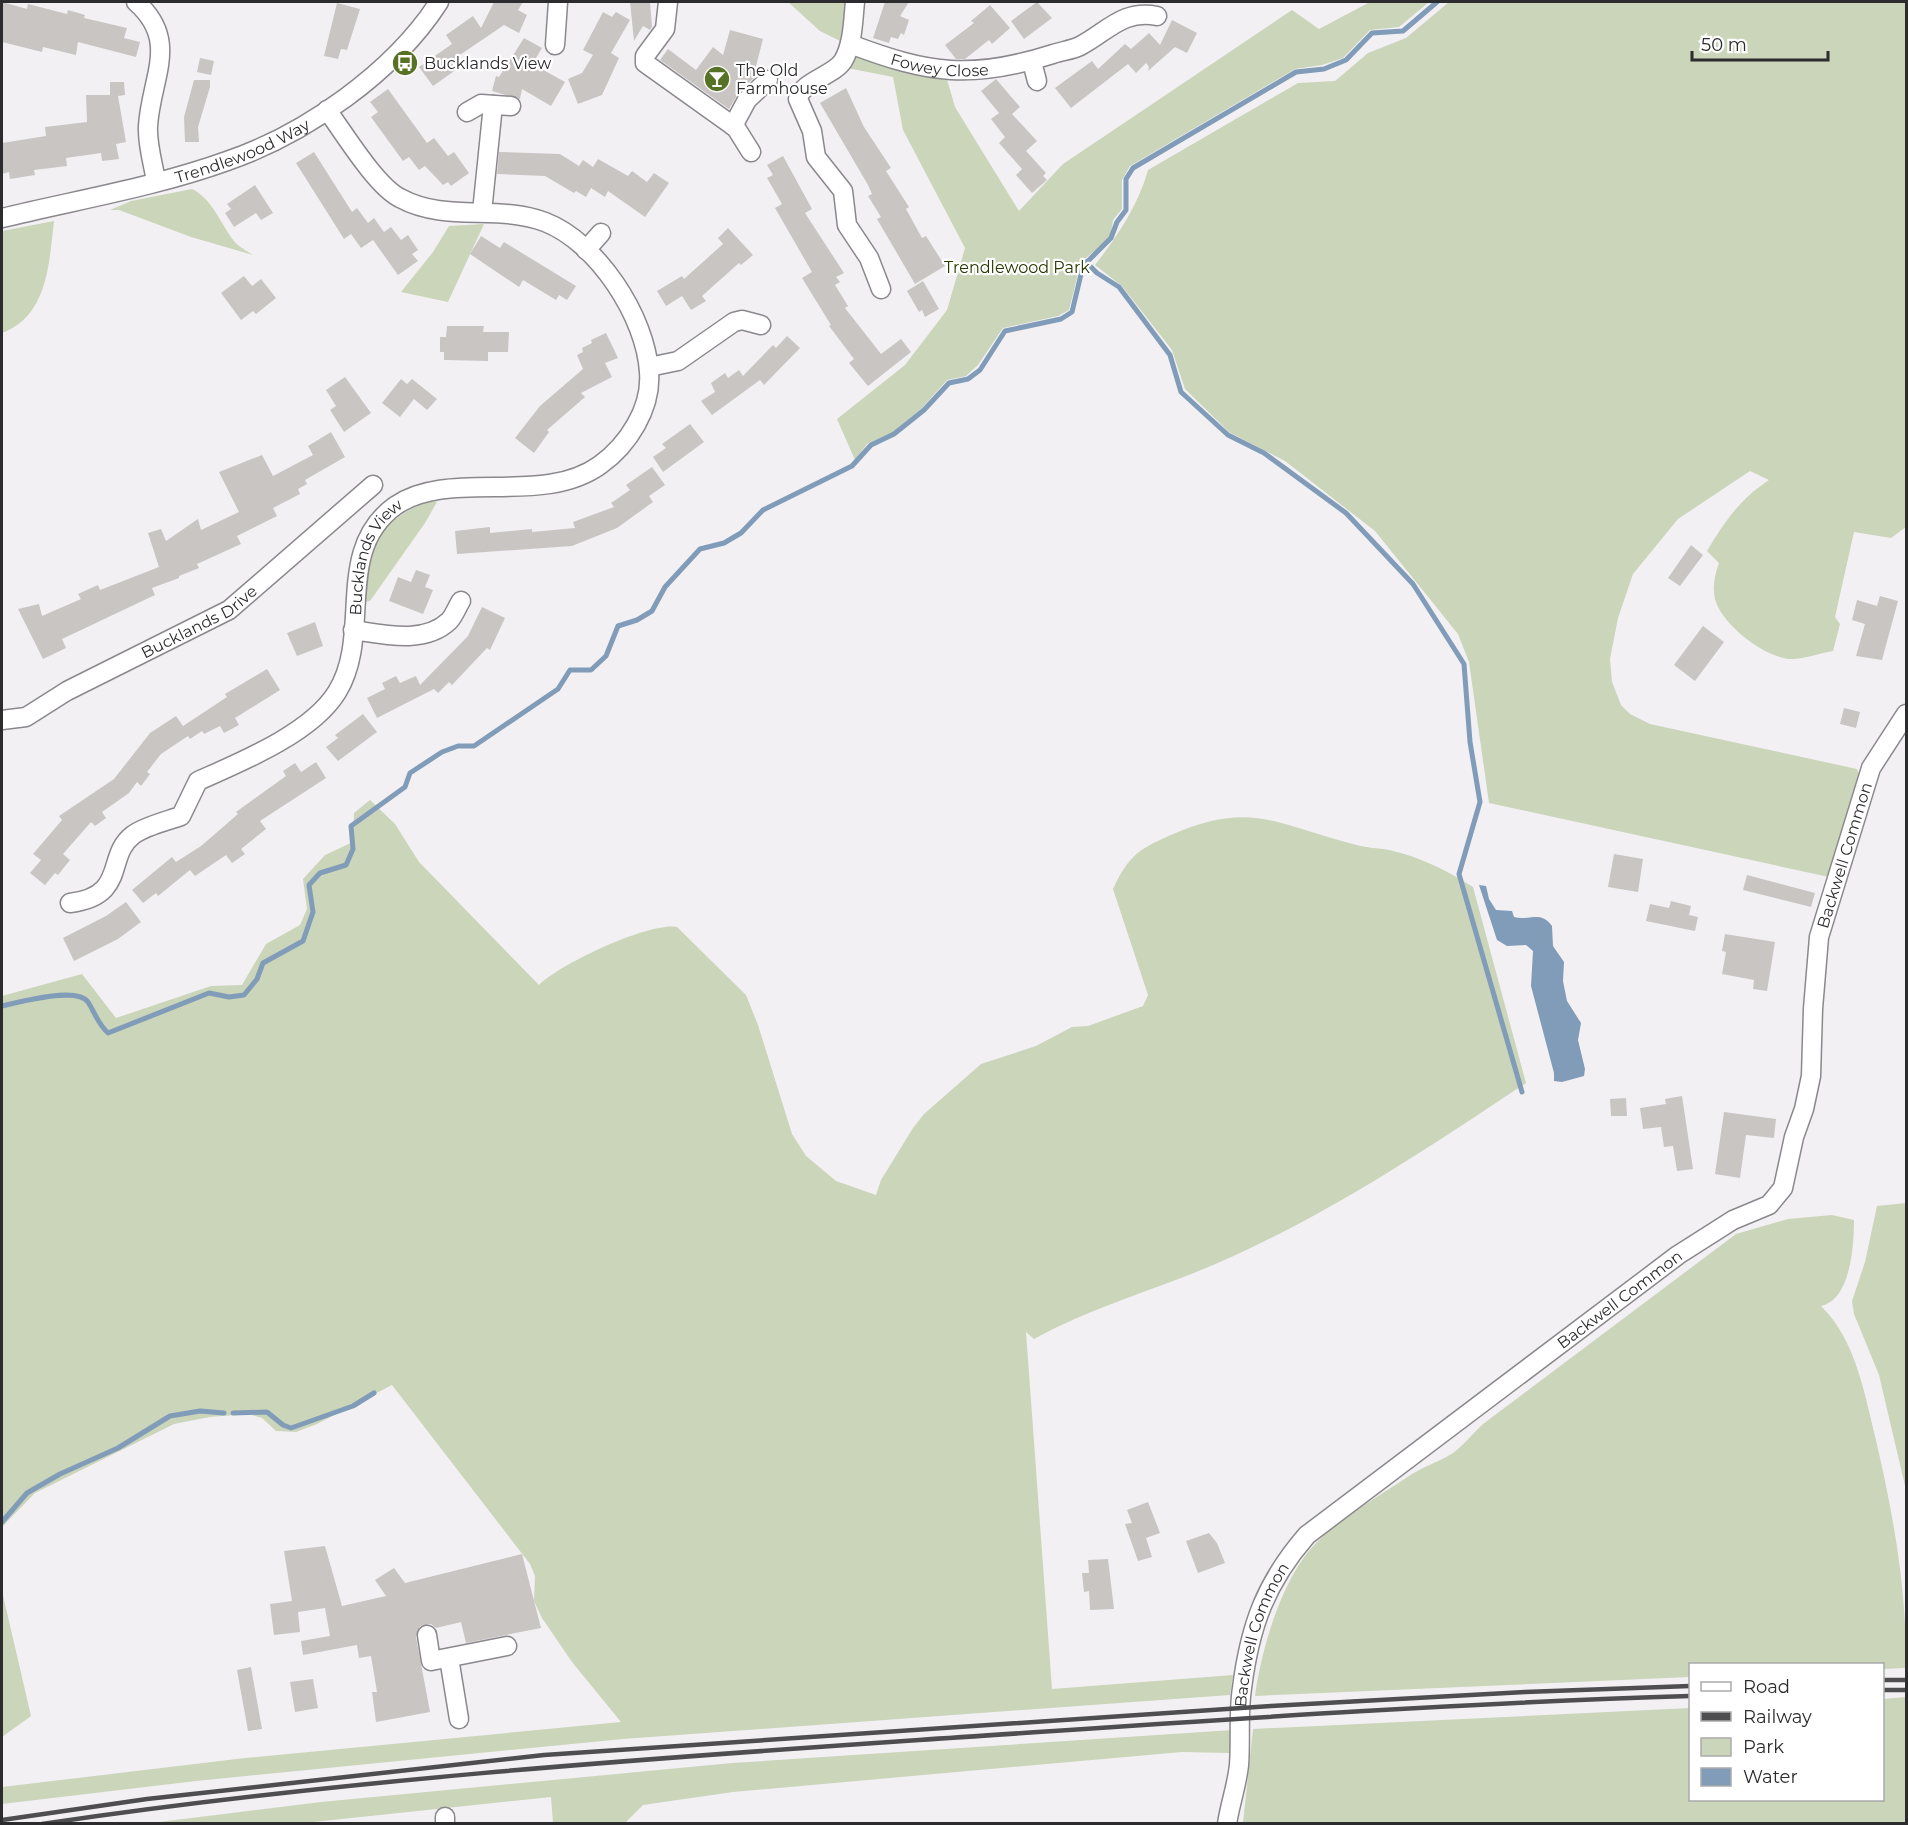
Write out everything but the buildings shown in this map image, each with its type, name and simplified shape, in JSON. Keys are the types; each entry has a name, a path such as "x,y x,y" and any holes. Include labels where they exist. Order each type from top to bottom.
{"street":[{"path":"136,2 156,25 161,43 148,123 156,181"},
{"name":"Trendlewood Way","path":"2,218 229,161 286,135 327,110 386,65 417,33 439,2"},
{"path":"555,45 558,2"},
{"path":"668,2 665,29 645,56 645,63 733,126 740,132 751,152"},
{"path":"855,2 850,44 839,66 805,88 798,99 812,131 814,154 843,191 849,230 869,258 881,289"},
{"name":"Fowey Close","path":"850,44 903,63 948,72 990,71 1032,62 1078,47 1108,26 1130,15 1143,13 1157,16"},
{"path":"1032,62 1038,81"},
{"path":"733,126 747,100 768,80"},
{"path":"467,112 481,104 502,105 482,212"},
{"name":"Bucklands View","path":"70,903 87,901 104,890 115,873 122,851 132,835 181,816 198,781 275,742 321,711 335,695 344,678 350,657 359,566 364,542 372,529 392,508 424,493 544,484 589,472 617,450 637,424 648,385 649,367 635,323 617,284 605,268 560,230 540,220 507,213 440,212 410,203 393,194 384,187 327,110"},
{"path":"586,250 601,233"},
{"path":"649,367 678,362 734,322 742,320 761,325"},
{"name":"Bucklands Drive","path":"2,720 26,717 67,691 229,610 373,485"},
{"path":"353,630 411,636 439,628 450,620 461,601"},
{"name":"Backwell Common","path":"1227,1824 1239,1767 1241,1689 1252,1638 1264,1596 1282,1563 1306,1535 1678,1255 1733,1220 1769,1205 1783,1188 1811,1076 1813,1009 1819,937 1871,768 1906,714"},
{"path":"427,1635 431,1660 507,1646"},
{"path":"449,1658 459,1719"}],"green space":[{"path":"788,2 846,2 840,41 820,31"},
{"name":"Trendlewood Park","path":"1370,2 1429,2 1399,27 1370,30 1343,58 1322,65 1295,69 1130,166 1122,180 1122,209 1113,220 1110,238 1081,262 1069,310 1058,316 1003,328 978,365 966,376 947,380 922,408 893,432 867,444 855,460 837,419 905,365 947,310 965,248 903,130 893,77 847,68 853,49 946,76 955,107 1019,211 1063,164 1292,10 1319,29"},
{"path":"1449,2 1906,2 1906,527 1891,538 1854,532 1835,617 1840,624 1833,651 1797,659 1781,657 1758,647 1735,629 1719,609 1714,594 1714,581 1719,563 1707,551 1734,511 1769,480 1750,471 1678,519 1633,574 1618,618 1610,659 1612,682 1621,705 1630,714 1650,724 1857,769 1860,777 1829,877 1489,803 1469,662 1458,634 1375,531 1285,461 1229,432 1185,389 1172,350 1122,286 1095,265 1126,220 1139,196 1148,170 1298,83 1335,81 1368,53 1406,38"},
{"path":"192,189 206,199 234,241 253,255 191,237 119,210 110,210 131,201"},
{"path":"54,221 47,270 37,301 29,314 17,325 2,333 2,231"},
{"path":"484,224 448,302 401,292 433,252 449,226"},
{"path":"431,501 437,502 425,523 370,601 364,602 365,579 373,546 386,528 402,514"},
{"path":"370,800 395,824 419,862 539,985 565,966 605,946 647,931 677,927 746,995 758,1025 792,1134 806,1156 836,1181 876,1195 881,1180 924,1114 981,1064 1036,1046 1072,1027 1088,1026 1143,1006 1148,995 1113,889 1124,868 1143,849 1199,824 1245,817 1266,819 1361,846 1411,856 1473,887 1526,1083 1386,1174 1277,1235 1215,1264 1085,1315 1034,1339 1026,1332 1052,1689 1233,1675 1230,1695 623,1739 196,1781 2,1804 2,1787 245,1758 621,1722 572,1662 542,1618 534,1601 535,1576 530,1564 392,1385 317,1424 296,1432 276,1431 262,1418 248,1414 210,1417 174,1424 35,1493 2,1527 2,996 82,974 116,1018 211,986 242,985 266,944 300,925 307,909 303,879 325,855 353,842 354,813"},
{"path":"1906,1203 1906,1490 1879,1375 1854,1314 1852,1301 1865,1262 1877,1206"},
{"path":"1832,1215 1854,1220 1853,1243 1845,1282 1831,1302 1821,1306 1833,1319 1842,1334 1857,1366 1875,1436 1898,1551 1904,1609 1906,1668 1884,1669 1884,1663 1689,1663 1689,1677 1255,1696 1262,1658 1283,1595 1303,1558 1326,1534 1349,1515 1412,1474 1453,1453 1483,1424 1736,1234 1788,1219"},
{"path":"2,1591 31,1716 2,1737"},
{"path":"1906,1697 1906,1823 1243,1823 1253,1729 1689,1708 1689,1801 1884,1801 1884,1699"},
{"path":"1233,1730 1229,1753 1182,1752 733,1792 643,1805 625,1823 553,1823 551,1797 304,1823 143,1824 321,1802 732,1763"}],"water":[{"path":"1479,885 1486,886 1489,899 1496,910 1512,911 1514,917 1519,918 1544,918 1552,926 1553,946 1564,962 1563,981 1567,1001 1581,1023 1578,1040 1585,1069 1584,1076 1562,1082 1554,1081 1554,1073 1531,986 1533,951 1526,945 1507,946 1497,940"}],"waterway":[{"path":"2,1006 47,996 82,997 88,1002 108,1033 209,993 229,997 244,995 257,979 263,963 303,941 313,912 309,885 320,873 346,865 353,849 351,826 405,787 410,773 442,752 458,746 474,746 558,689 570,670 591,670 606,656 618,626 637,620 652,611 665,587 700,549 724,543 741,533 763,510 852,466 871,445 894,434 924,410 949,383 968,379 980,370 1005,331 1061,319 1072,312 1083,266 1111,238 1117,222 1126,210 1126,179 1133,168 1296,72 1324,69 1346,60 1372,33 1403,31 1437,2"},
{"path":"1086,262 1097,273 1119,287 1170,355 1181,392 1228,435 1264,453 1346,513 1413,584 1464,664 1470,742 1480,802 1459,874 1522,1092"},
{"path":"233,1413 267,1412 283,1425 291,1428 353,1406 374,1393"},
{"path":"2,1522 27,1493 60,1474 118,1448 170,1416 200,1411 224,1413"}],"railway":[{"path":"1884,1680 1906,1680"},
{"path":"2,1820 147,1799 544,1755 1271,1706 1525,1692 1689,1686"},
{"path":"1884,1690 1906,1690"},
{"path":"42,1824 260,1796 589,1764 1304,1715 1689,1696"}],"place":[{"name":"Bucklands View","path":"405,63"},
{"name":"The Old Farmhouse","path":"717,79"}]}
